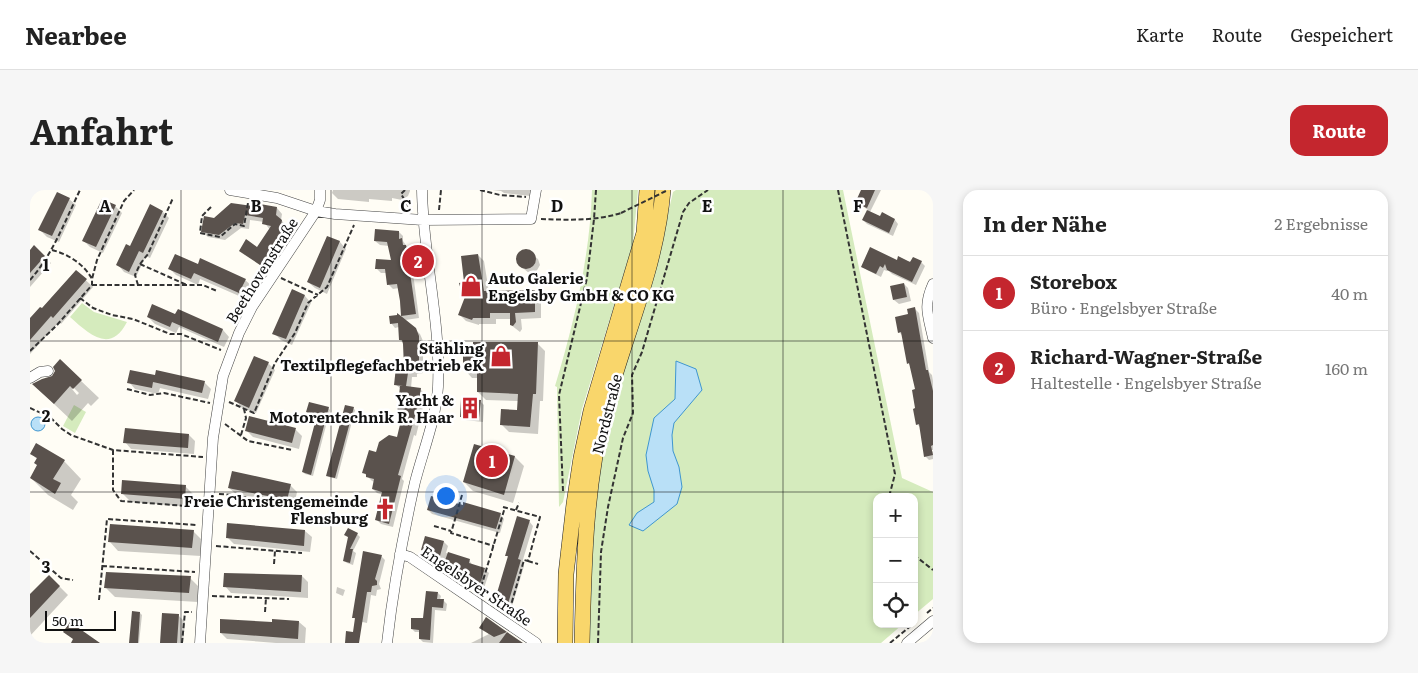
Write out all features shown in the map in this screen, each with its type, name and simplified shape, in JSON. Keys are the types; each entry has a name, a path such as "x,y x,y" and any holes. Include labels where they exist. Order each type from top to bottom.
{"main road":[{"name":"Nordstraße","path":"565,643 566,574 581,458 594,402 644,233 647,190"},
{"name":"Nordstraße","path":"582,643 584,552 594,460 604,413 640,298 658,230 664,190"}],"street":[{"path":"230,190 290,202 316,211 423,220 531,219 536,194"},
{"path":"316,211 320,200 320,190"},
{"name":"Engelsbyer Straße","path":"387,643 400,554 415,482 436,407 438,387 435,327 423,220 422,190"},
{"name":"Beethovenstraße","path":"200,643 212,457 223,376 252,307 316,211"},
{"path":"933,284 926,306 933,338"},
{"path":"30,378 40,372 48,371"},
{"name":"Engelsbyer Straße","path":"400,554 410,557 536,643"},
{"path":"906,643 933,621"}],"path":[{"path":"30,280 42,267 52,250 80,190"},
{"path":"30,351 57,325 92,285 97,260 124,201 134,190"},
{"path":"405,190 401,194 410,210 410,219"},
{"path":"438,220 441,190"},
{"path":"480,190 500,195 536,194"},
{"path":"561,438 559,395 587,278 596,190"},
{"path":"531,219 608,217 621,213 668,190"},
{"path":"598,643 602,552 608,507 623,438 633,413 632,374 642,352 683,212 689,202 708,190"},
{"path":"838,190 895,474 890,493"},
{"path":"211,207 202,216 200,233 220,237 236,224 244,226 250,194"},
{"path":"138,284 135,274 148,254 173,198"},
{"path":"127,389 150,395 164,393 209,404 227,402 254,413 277,360 295,333 308,303 327,287 358,216"},
{"path":"52,250 65,254 80,264 92,279"},
{"path":"140,264 189,286"},
{"path":"270,279 280,278 318,295"},
{"path":"92,285 203,285 217,291"},
{"path":"80,298 99,311 133,319 170,334 181,334 231,354"},
{"path":"31,409 46,414 66,432 113,450 212,457"},
{"path":"241,435 246,418 244,409"},
{"path":"216,420 248,440 292,450"},
{"path":"113,450 113,490 121,501 208,507"},
{"path":"446,490 448,484"},
{"path":"209,493 234,495 295,508"},
{"path":"451,531 462,495"},
{"path":"516,510 519,503"},
{"path":"476,602 504,507 540,517 528,561"},
{"path":"99,600 107,519 207,526"},
{"path":"434,526 451,531 450,533 494,546"},
{"path":"206,546 302,553"},
{"path":"30,551 61,578 73,580"},
{"path":"274,564 275,551"},
{"path":"918,557 933,570"},
{"path":"505,622 524,560 538,564"},
{"path":"102,566 204,573"},
{"path":"203,596 289,600"},
{"path":"265,612 266,598"},
{"path":"182,643 185,612 202,613"},
{"path":"890,643 908,628"}],"green space":[{"path":"592,190 638,190 633,244 582,409 563,502 559,507 557,387 555,386 580,290 591,215"},
{"path":"676,190 843,190 902,478 933,492 933,599 918,612 918,493 873,493 873,628 898,628 881,643 589,643 591,545 598,472 614,399 653,278 673,192"},
{"path":"82,303 94,312 127,322 120,332 113,337 99,338 84,329 70,317"},
{"path":"74,405 86,412 75,433 63,426"}],"water":[{"path":"676,361 696,369 702,390 674,423 672,435 673,451 679,467 682,487 677,504 643,531 629,525 637,513 654,502 654,490 648,471 646,455 654,418 675,399"},
{"path":"35,417 41,417 45,424 41,431 35,431 31,427 31,421"}],"building":[{"path":"861,190 875,190 867,208 855,203"},
{"path":"57,192 70,198 52,236 38,230"},
{"path":"102,199 116,205 96,247 82,241"},
{"path":"231,203 259,207 260,204 277,207 276,215 282,220 280,231 285,235 263,267 239,251 246,239 257,247 271,226 262,224 263,218 245,215 243,224 235,223 219,235 201,232 204,216 214,218"},
{"path":"150,204 163,211 143,253 139,251 129,272 116,265 126,244 130,246"},
{"path":"867,210 880,216 882,212 895,219 889,233 862,220"},
{"path":"375,229 399,231 399,239 402,238 403,245 406,245 416,314 401,316 397,284 387,285 385,269 375,269 376,259 391,260 387,242 374,241"},
{"path":"327,236 340,241 320,288 307,282"},
{"path":"34,245 45,256 30,273 30,250"},
{"path":"870,247 897,260 898,256 910,262 913,257 922,261 912,282 887,270 885,264 883,268 880,266 876,274 861,267"},
{"path":"526,249 533,252 536,259 533,266 526,269 519,266 516,259 519,252"},
{"path":"175,254 198,264 200,258 246,279 239,293 194,273 191,279 168,269"},
{"path":"478,254 484,291 535,290 535,312 515,313 516,322 513,326 510,325 510,313 490,313 490,318 473,318 472,320 458,315 468,289 461,290 459,283 464,282 461,256"},
{"path":"76,270 87,279 53,318 51,316 30,340 30,318 40,307 42,308"},
{"path":"904,283 907,297 893,300 890,286"},
{"path":"292,289 305,295 286,339 272,334"},
{"path":"152,304 175,314 178,309 223,329 218,342 172,322 170,327 147,317"},
{"path":"915,307 926,370 928,370 933,391 933,445 931,446 933,455 924,457 919,424 916,425 913,409 915,408 912,390 915,389 909,363 907,364 901,332 898,333 895,317 908,314 907,309"},
{"path":"397,313 416,328 419,336 419,369 413,370 413,373 408,373 406,386 421,388 419,402 398,475 401,476 389,524 375,520 382,492 372,489 374,479 366,477 366,474 362,473 369,450 376,452 379,442 389,435 397,437 402,416 397,415 400,386 403,386 394,385 396,367 404,368 403,344 402,340 399,340 398,323 390,324 389,316 397,315"},
{"path":"473,342 538,342 536,394 533,394 530,427 500,425 501,409 517,410 518,394 477,392 477,371 463,371 463,347 473,347"},
{"path":"254,356 269,362 249,408 234,401"},
{"path":"60,359 82,380 73,389 70,386 54,404 32,384 52,376 55,371 53,367"},
{"path":"130,370 155,375 156,370 205,381 202,393 153,382 152,388 127,383"},
{"name":"Yacht & Motorentechnik R. Haar","path":"461,399 481,400 479,418 460,417"},
{"path":"309,402 329,407 311,475 302,472 317,415 306,412"},
{"path":"345,405 354,407 335,478 326,476"},
{"path":"249,416 296,428 292,443 245,431"},
{"path":"125,428 189,434 188,448 123,443"},
{"path":"36,443 65,460 53,479 61,483 55,494 30,478 37,465 34,463 37,458 30,454"},
{"path":"474,444 515,456 504,495 463,482"},
{"path":"232,471 291,484 287,500 228,488"},
{"path":"122,480 186,485 185,499 121,494"},
{"path":"431,496 463,505 463,502 501,513 496,529 427,510"},
{"path":"517,516 530,520 518,559 521,560 507,607 494,603 508,556 505,556"},
{"path":"227,523 305,530 304,546 226,538"},
{"path":"110,524 194,530 192,548 108,542"},
{"path":"348,528 358,533 350,549 353,549 350,563 343,561 348,537 344,535"},
{"path":"425,536 444,541 440,556 421,550"},
{"path":"363,551 382,555 375,579 377,585 372,586 371,592 367,592 359,643 345,643 346,631 353,632 355,618 352,618"},
{"path":"448,552 470,559 469,563 485,568 480,584 464,580 465,576 442,569"},
{"path":"106,572 191,576 189,593 104,588"},
{"path":"224,573 302,575 301,592 223,587"},
{"path":"49,575 60,586 30,618 30,594"},
{"path":"426,591 438,592 437,599 444,599 443,608 432,607 430,640 419,639 419,630 411,629 411,618 423,618"},
{"path":"132,611 140,612 138,643 129,643"},
{"path":"162,613 179,614 177,643 160,643"},
{"path":"486,617 507,632 494,637 479,628"},
{"path":"220,619 272,622 272,619 299,621 298,639 220,633"},
{"path":"70,622 100,643 71,643 73,639 63,632"},
{"path":"507,632 523,643 499,643"}],"place":[{"name":"Richard-Wagner-Straße","path":"418,261"},
{"name":"Auto Galerie Engelsby GmbH & CO KG","path":"471,286"},
{"name":"Stähling Textilpflegefachbetrieb eK","path":"501,356"},
{"name":"Yacht & Motorentechnik R. Haar","path":"470,408"},
{"name":"Storebox","path":"492,461"},
{"name":"Freie Christengemeinde Flensburg","path":"385,509"}]}
